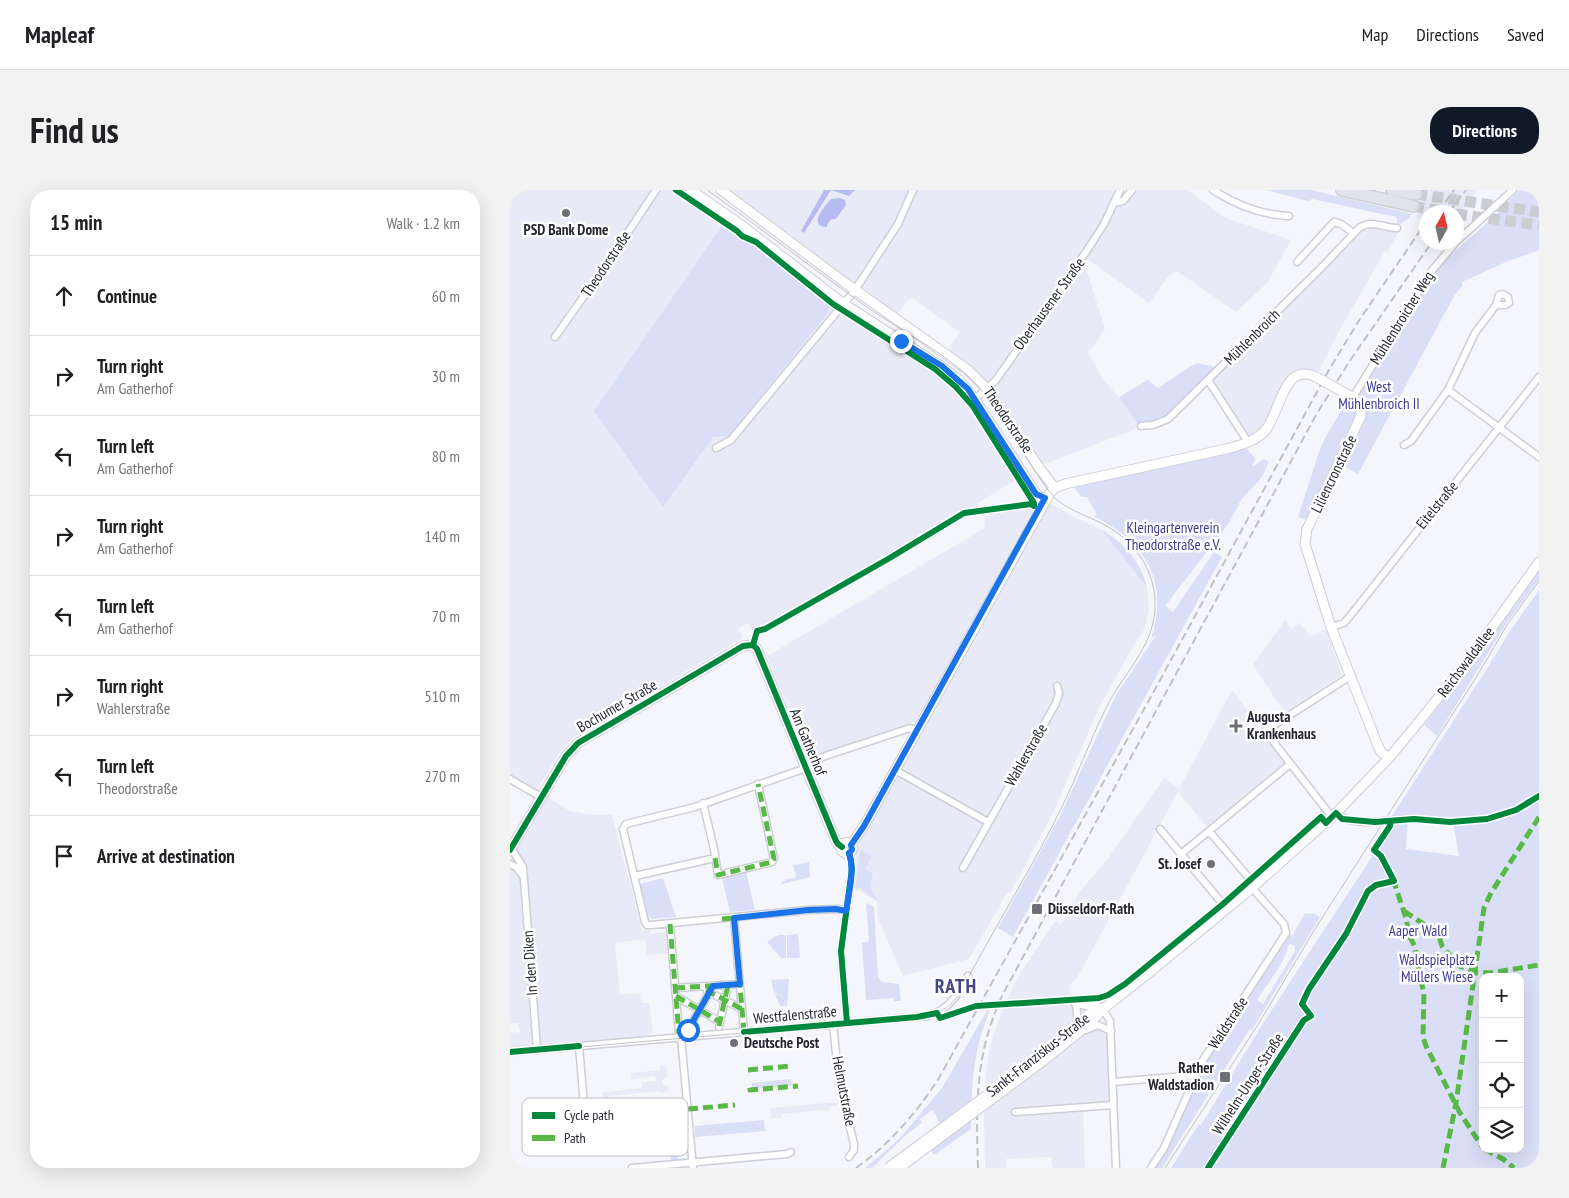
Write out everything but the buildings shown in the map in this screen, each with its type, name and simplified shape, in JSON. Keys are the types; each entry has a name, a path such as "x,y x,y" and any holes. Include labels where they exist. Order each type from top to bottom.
{"highway":[{"path":"1342,190 1413,206"},
{"path":"1392,190 1416,194"}],"main road":[{"name":"Theodorstraße","path":"691,190 744,227 844,304 958,379 975,399 1036,494 1045,498"},
{"name":"Theodorstraße","path":"721,190 855,290 968,370 988,389 1055,488"},
{"path":"744,227 750,219 766,225"},
{"path":"847,848 864,826 1045,498 1055,488 1226,449 1248,442 1261,434 1270,423 1290,380 1303,374 1318,378 1349,395"},
{"name":"Liliencronstraße","path":"1349,395 1360,406 1360,419 1311,520 1306,539 1307,553 1331,628 1350,677 1378,746 1381,752 1389,758"},
{"name":"Reichswaldallee","path":"1253,886 1334,815 1389,758 1471,657 1539,562"},
{"name":"Am Gatherhof","path":"753,645 757,649 837,843 847,848"},
{"name":"Bochumer Straße","path":"511,849 540,797 566,756 578,743 743,646 753,645"},
{"name":"Sankt-Franziskus-Straße","path":"900,1168 1146,976 1253,886"},
{"name":"Sankt-Franziskus-Straße","path":"888,1168 1042,1059"}],"street":[{"name":"Theodorstraße","path":"555,337 606,266 656,190"},
{"path":"716,448 731,440 855,290 898,224 913,190"},
{"name":"Oberhausener Straße","path":"975,399 996,380 1086,252 1104,224 1120,190"},
{"name":"Oberhausener Straße","path":"1114,203 1123,201 1132,190"},
{"path":"1213,190 1225,198 1255,210 1278,216 1290,216"},
{"name":"Mühlenbroicher Weg","path":"1464,235 1513,190"},
{"path":"1297,262 1334,222 1341,224 1353,233"},
{"name":"Mühlenbroich","path":"1142,426 1153,425 1168,419 1363,225 1370,223 1397,228"},
{"name":"Mühlenbroicher Weg","path":"1349,395 1429,274 1449,250"},
{"path":"1404,445 1411,441 1448,390 1475,333 1496,305"},
{"name":"Eitelstraße","path":"1331,628 1344,623 1350,616 1539,377"},
{"path":"1208,380 1248,442"},
{"path":"1448,390 1539,457"},
{"path":"1350,677 1265,731 1290,764 1334,815 1342,819 1375,822 1407,819"},
{"name":"Wahlerstraße","path":"963,868 1056,703 1059,693 1057,686"},
{"path":"805,766 910,728 917,731"},
{"path":"1181,854 1290,764"},
{"name":"Am Gatherhof","path":"805,766 696,807 626,824 623,829 645,922 651,925 670,924 808,910 836,909 846,911"},
{"path":"895,770 988,822"},
{"path":"510,779 540,797"},
{"path":"703,803 718,875 772,862 774,858 758,784"},
{"path":"1160,829 1227,909"},
{"path":"1209,830 1253,886"},
{"name":"Am Gatherhof","path":"847,848 852,861 852,869 841,959 847,1023"},
{"name":"In den Diken","path":"511,849 521,862 524,877 537,1049"},
{"path":"635,876 715,858"},
{"path":"510,864 520,871 524,877"},
{"name":"Waldstraße","path":"1151,1168 1164,1148 1203,1060 1286,933 1285,926 1253,886"},
{"path":"734,918 744,1032"},
{"path":"670,924 686,1098"},
{"name":"Westfalenstraße","path":"510,1052 923,1016 937,1013 946,1007 954,999 968,976"},
{"path":"675,988 740,984"},
{"path":"676,996 719,1024 728,985"},
{"path":"688,1030 713,986"},
{"path":"699,987 742,1009"},
{"path":"1111,1032 1098,1025 1079,1028 1075,1001 1102,1009 1110,1021 1111,1032 1116,1168"},
{"name":"Wilhelm-Unger-Straße","path":"1208,1168 1304,1020 1310,1016"},
{"name":"Helmutstraße","path":"833,1024 839,1083 854,1144 854,1150 850,1157"},
{"path":"579,1046 583,1098"},
{"path":"1113,1082 1186,1076 1196,1077"},
{"path":"1015,1112 1113,1105"},
{"path":"688,1115 693,1165"},
{"path":"632,1168 693,1165 788,1154 791,1152"}],"shaded area":[{"path":"510,190 687,190 943,372 971,401 992,435 991,438 1017,479 764,628 753,631 748,623 738,629 742,636 741,639 571,739 560,752 537,789 510,774"},
{"path":"725,190 1114,190 1112,203 1117,205 1133,190 1188,190 1223,217 1291,240 1268,282 1236,312 1177,271 1170,274 1149,303 1086,258 1079,265 1086,268 1105,329 1088,353 1104,380 1131,412 1138,425 1133,430 1045,464 1039,462 984,379 947,351 960,332 912,298 906,302 897,315"},
{"path":"1422,190 1478,190 1464,209 1464,205 1420,205"},
{"path":"1419,208 1419,219 1416,217"},
{"path":"1366,225 1400,229 1387,253 1385,251 1338,333 1317,375 1299,372 1266,424 1254,437 1246,436 1211,381"},
{"path":"1045,503 1053,505 1101,529 1147,588 1149,609 1146,626 1099,708 1054,811 1011,892 1007,893 969,959 903,976 878,918 877,901 851,887 855,847 926,718 808,758 767,656 985,528 984,512"},
{"path":"1285,620 1291,629 1300,623 1310,637 1326,629 1342,675 1285,713 1253,665"},
{"path":"1232,690 1285,762 1207,827 1178,792 1077,978 1069,985 1075,1019 1073,1025 984,1093 989,1051 995,1030 1018,977 1055,921 1061,925 1080,891 1107,860 1164,778 1179,789"},
{"path":"547,797 570,811 593,815 612,815 642,930 650,929 651,934 667,932 669,953 647,955 645,939 615,943 620,995 640,993 641,1003 649,1003 653,1032 639,1038 510,1050 510,1033 520,1032 518,1023 510,1023 510,859"},
{"path":"1100,1026 1108,1031 1111,1099 1107,1104 1083,1109 1085,1168 1053,1168 1051,1157 1006,1159 1006,1168 985,1168 984,1111 1091,1027"},
{"path":"660,1065 666,1065 667,1078 662,1080 663,1086 669,1086 667,1092 661,1093 660,1091 603,1098 602,1092 642,1088 642,1082 656,1081 655,1076 631,1079 631,1073 660,1070"},
{"path":"838,1102 838,1105 829,1107 828,1111 781,1114 781,1118 771,1119 770,1108"}],"green space":[{"path":"1266,190 1311,190 1412,214 1407,220 1398,225 1396,217 1312,199 1308,201"},
{"name":"West Mühlenbroich II","path":"1519,190 1535,190 1539,192 1539,250 1506,262 1462,282 1462,286 1454,296 1358,474 1341,465 1364,406 1360,396 1361,391 1428,281 1456,250 1464,250 1464,243 1499,212"},
{"path":"724,223 752,241 830,304 827,314 729,436 713,437 663,507 594,411"},
{"path":"1198,363 1219,368 1172,413 1163,419 1138,425 1119,397 1148,380 1158,388"},
{"path":"1349,397 1353,401 1358,413 1309,520 1298,517 1324,440"},
{"name":"Kleingartenverein Theodorstraße e.V.","path":"1246,448 1255,458 1252,467 1264,459 1269,462 1262,477 1241,500 1229,523 1165,606 1173,612 1214,552 1222,557 1013,937 998,928 1060,816 1116,695 1157,634 1151,639 1156,618 1157,599 1155,581 1149,565 1127,538 1093,516 1097,515 1087,497 1082,497 1075,489 1075,486"},
{"path":"1101,529 1117,540 1136,561 1141,569 1147,588"},
{"path":"1539,568 1539,579 1506,624 1437,736 1424,725 1466,671"},
{"name":"Aaper Wald","path":"1539,590 1539,1168 1171,1168 1199,1124 1201,1125 1262,1025 1386,835 1392,819 1390,819 1512,628","holes":["1426,819 1453,823 1459,856 1406,849 1408,820"]},
{"path":"860,850 872,856 865,869 873,874 870,886 877,901 859,887 855,892"},
{"path":"809,862 810,877 782,884 785,879 795,878 793,865"},
{"path":"746,872 755,910 730,912 722,878"},
{"path":"663,878 676,917 653,919 648,917 640,884"},
{"path":"866,903 874,907 878,978 882,982 899,984 901,1001 894,1001 894,998 866,1000 862,943 869,941"},
{"path":"1305,913 1313,913 1320,917 1252,1030 1250,1029 1162,1168 1152,1168 1199,1071 1285,937 1293,935","holes":["1289,944 1295,946 1295,951 1263,1004 1257,1000 1280,966"]},
{"path":"798,934 800,958 787,958 787,935"},
{"path":"779,935 786,935 786,958 782,959 767,942"},
{"path":"789,979 787,1006 780,1006 775,994 780,995 774,992 771,980"},
{"path":"988,1009 990,1010 980,1040 974,1069 971,1129 934,1155 931,1150 939,1130 939,1125 936,1115 932,1110 920,1119 922,1123 907,1134 872,1168 865,1168 899,1139 942,1088"},
{"path":"791,1079 792,1086 752,1089 752,1083"},
{"path":"764,1120 765,1131 695,1137 695,1126"},
{"path":"670,1156 678,1156 678,1159 685,1158 685,1161 671,1162"}],"water":[{"path":"824,190 831,190 804,233 801,231"},
{"path":"831,190 855,190 849,196"},
{"path":"840,198 845,200 846,205 836,219 831,219 826,227 818,223 822,210 831,199"}],"tunnel":[{"path":"1416,194 1539,212"},
{"path":"1413,206 1419,207"},
{"path":"1464,215 1539,225"}],"tram line":[{"path":"510,1053 919,1018 942,1010 952,1003 960,993 1036,857 1066,798 1106,708 1143,649 1153,623 1155,594 1147,568 1140,556 1131,545 1110,528 1070,508 1055,498 1033,468 995,408 968,376 932,348 867,307 707,190"},
{"path":"1165,1168 1259,1023 1313,932 1477,676 1507,625 1539,581"}],"railway":[{"path":"1443,205 1454,190"},
{"path":"1454,205 1466,190"},
{"path":"856,1168 880,1149 902,1127 939,1078 1153,693 1330,368 1360,319 1419,232"},
{"path":"978,1168 977,1122 982,1058 987,1037 1003,994 1316,415 1351,359 1426,250"}],"marked path":[{"path":"715,858 718,875 772,862 774,859 758,784"},
{"path":"1443,1168 1456,1103 1484,908 1491,893 1539,817"},
{"path":"1393,879 1406,918 1409,935 1415,947 1424,992 1423,1037 1460,1113 1479,1142"},
{"path":"1404,911 1439,936 1442,946 1459,966 1476,972 1490,973 1539,965"},
{"path":"722,919 761,915"},
{"path":"734,918 744,1032"},
{"path":"670,924 679,1034"},
{"path":"675,988 740,984"},
{"path":"719,1026 728,985"},
{"path":"688,1030 713,986"},
{"path":"706,990 742,1009"},
{"path":"676,996 720,1022"},
{"path":"748,1070 791,1066"},
{"path":"750,1088 750,1090 798,1086"},
{"path":"688,1109 735,1105"},
{"path":"1492,1153 1514,1168"}],"cycle path":[{"path":"676,190 742,236 756,242 833,304 935,369 956,387 972,405 1034,503 1034,506 1031,504 964,513 888,559 765,629 757,631 753,645"},
{"path":"753,645 757,649 836,841 842,847"},
{"path":"510,850 566,756 578,743 743,646 753,645"},
{"path":"744,1032 917,1017 937,1013 940,1018 976,1006 1099,998 1108,995 1125,984 1223,904 1321,817 1326,823 1336,813 1342,819 1375,822 1414,819 1450,822 1487,819 1516,810 1539,796"},
{"path":"1208,1168 1304,1020 1311,1016 1302,1004 1309,989 1346,934 1368,891 1376,885 1394,881 1381,856 1374,850 1390,826 1391,821"},
{"path":"847,1023 841,951 852,869 849,853"},
{"path":"510,1052 579,1046"}],"place":[{"name":"PSD Bank Dome","path":"566,213"},
{"name":"Augusta Krankenhaus","path":"1236,726"},
{"name":"St. Josef","path":"1211,864"},
{"name":"Düsseldorf-Rath","path":"1037,909"},
{"name":"Deutsche Post","path":"734,1043"},
{"name":"Rather Waldstadion","path":"1225,1077"}],"district":[{"name":"RATH","path":"956,986"}],"route":[{"path":"688,1030 713,986 740,984 734,918 808,910 836,909 846,911 852,869 849,853 852,850 851,845 864,826 1045,498 1039,497 1036,494 968,389 942,366 901,341"}],"park label":[{"name":"Waldspielplatz Müllers Wiese","path":"1437,968"}]}
